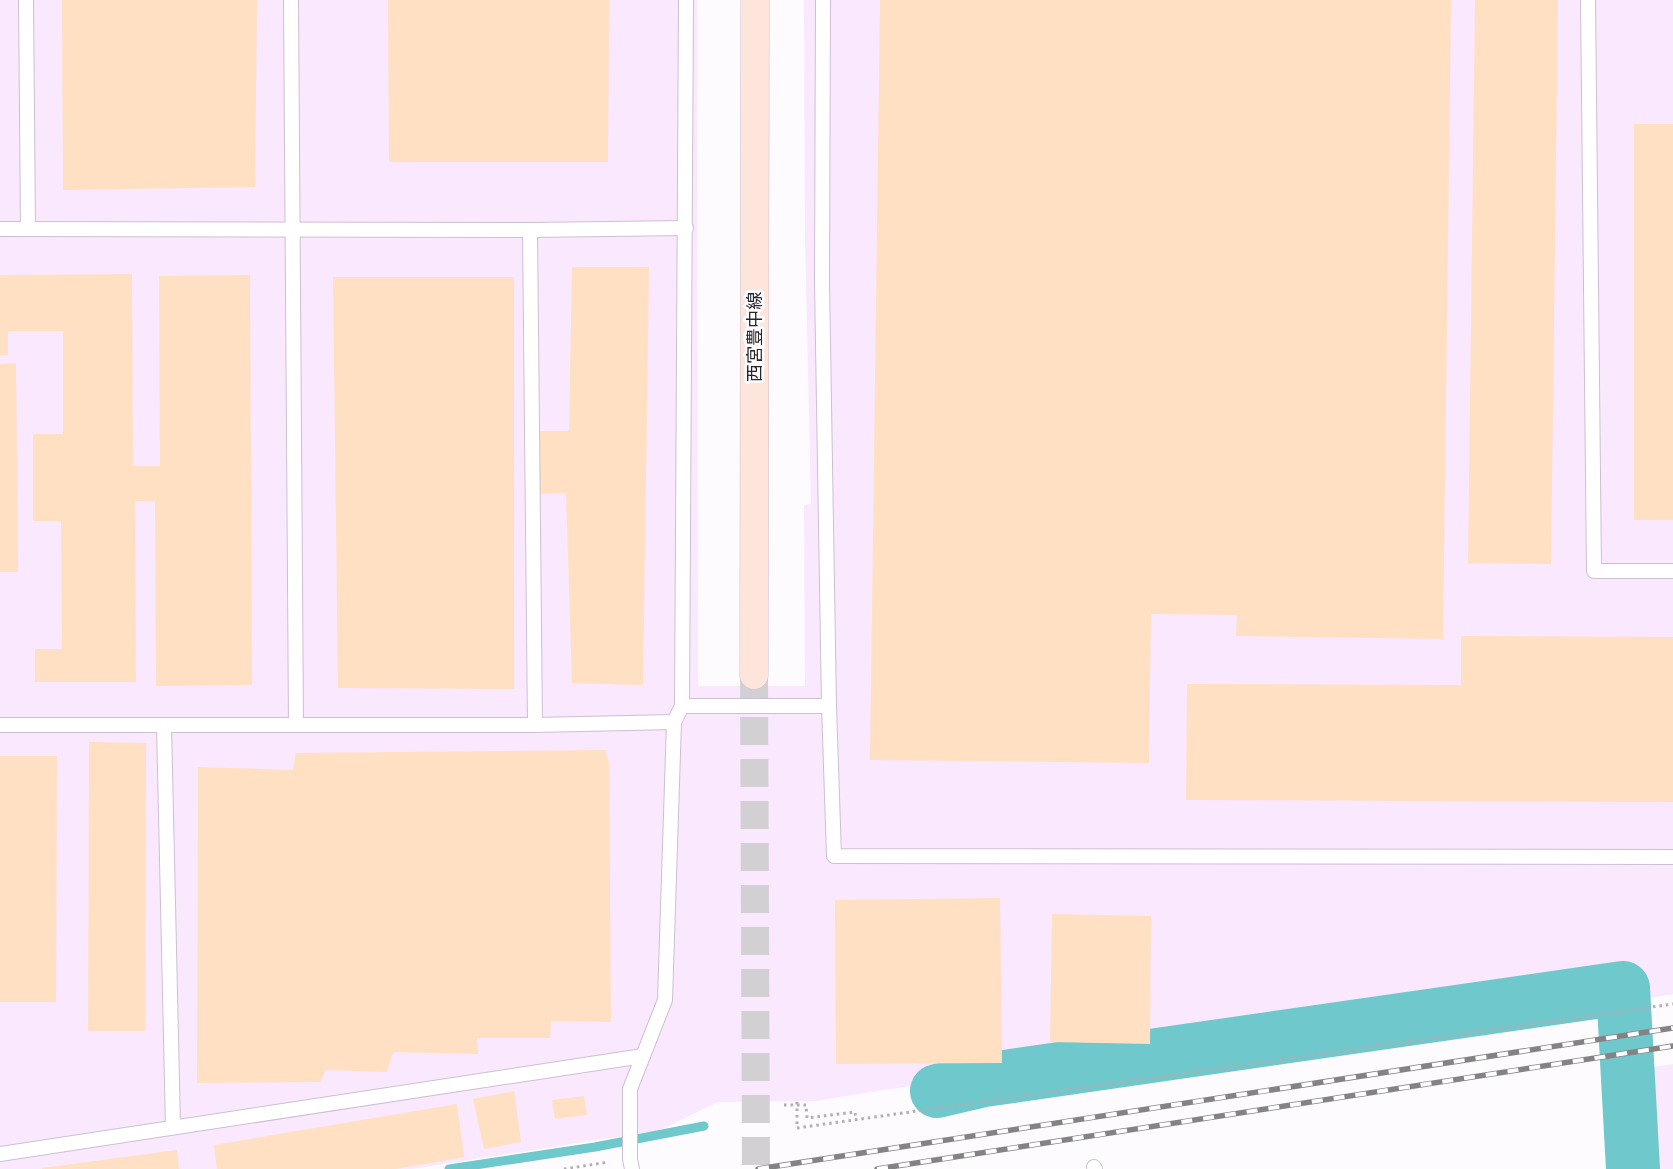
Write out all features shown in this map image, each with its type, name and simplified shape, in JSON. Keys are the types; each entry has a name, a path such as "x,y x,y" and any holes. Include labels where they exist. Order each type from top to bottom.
{"main road":[{"name":"西宮豊中線","path":"754,675 755,0"}],"lane":[{"path":"26,0 28,229"},
{"path":"291,0 296,725"},
{"path":"631,1164 630,1089 665,1000 674,722 682,706 686,0"},
{"path":"823,0 822,283 829,706 834,856 1673,857"},
{"path":"1588,0 1594,571 1673,570"},
{"path":"0,229 530,230 686,228"},
{"path":"530,230 534,725"},
{"path":"682,706 829,706"},
{"path":"0,725 534,725 674,722"},
{"path":"164,725 173,1127"},
{"path":"0,1154 643,1056"}],"path":[{"path":"797,1102 797,1128 1673,1004"},
{"path":"784,1105 806,1105 806,1118 856,1112 856,1120"},
{"path":"564,1169 631,1164"}],"shaded area":[{"path":"0,0 697,0 698,686 805,686 804,505 811,504 805,240 804,0 1673,0 1673,994 1643,999 1635,997 1623,974 815,1101 718,1102 660,1130 412,1169 0,1169"},
{"path":"1673,1064 1673,1169 1641,1169 1636,1082 1640,1069"}],"building":[{"path":"62,0 257,0 255,187 63,190"},
{"path":"388,0 609,0 608,162 389,162"},
{"path":"880,0 1451,0 1443,639 1236,636 1237,615 1151,614 1149,763 870,760"},
{"path":"1475,0 1558,0 1551,564 1468,563"},
{"path":"1634,124 1673,124 1673,520 1634,520"},
{"path":"572,267 649,267 643,685 572,683 566,493 537,494 538,431 569,431"},
{"path":"132,274 133,466 160,466 159,276 250,275 252,685 156,686 155,501 135,501 136,682 35,682 35,649 62,649 61,521 33,521 33,434 63,434 63,331 8,331 8,355 0,355 0,275"},
{"path":"333,277 514,277 514,689 338,688"},
{"path":"16,363 18,572 0,572 0,364"},
{"path":"1461,636 1673,637 1673,802 1186,800 1187,684 1461,685"},
{"path":"89,742 146,743 145,1031 88,1031"},
{"path":"605,750 609,763 611,1022 551,1021 550,1038 477,1038 478,1054 393,1052 387,1072 326,1070 320,1082 197,1083 198,767 293,770 296,753"},
{"path":"0,756 57,756 56,1002 0,1002"},
{"path":"1000,898 1002,1063 836,1064 835,900"},
{"path":"1052,914 1151,916 1150,1044 1050,1042"},
{"path":"514,1091 521,1142 484,1149 473,1099"},
{"path":"584,1096 587,1115 555,1119 552,1100"},
{"path":"457,1104 464,1157 396,1169 217,1169 214,1145"},
{"path":"177,1150 179,1169 42,1169 42,1168"}],"waterway":[{"path":"937,1091 984,1080 1623,988 1633,1169"},
{"path":"449,1169 595,1147 704,1126"}],"tunnel":[{"path":"754,675 756,1169"}],"railway":[{"path":"758,1169 1673,1028"},
{"path":"877,1169 1673,1046"}]}
